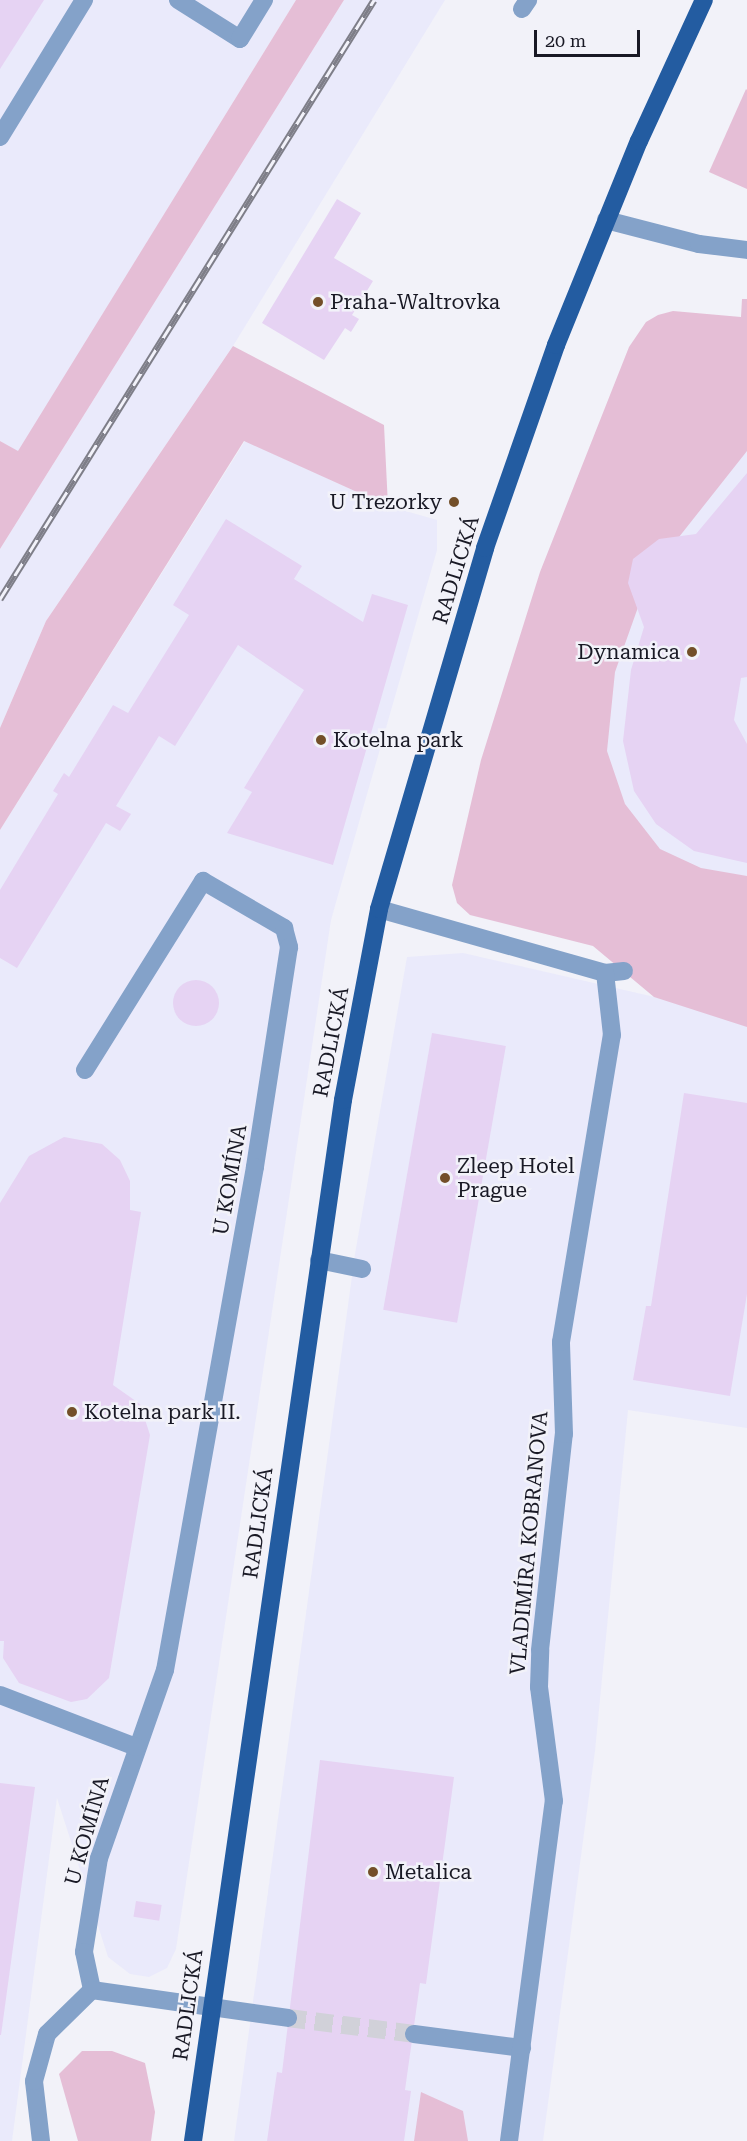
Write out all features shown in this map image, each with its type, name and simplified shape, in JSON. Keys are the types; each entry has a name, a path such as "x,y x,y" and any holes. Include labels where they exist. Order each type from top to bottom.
{"main road":[{"name":"RADLICKÁ","path":"193,2141 209,2009 343,1100 379,909 485,548 556,345 606,220 704,0"}],"street":[{"path":"0,137 84,0"},
{"path":"178,0 240,39 264,0"},
{"path":"606,220 699,244 747,250"},
{"name":"U KOMÍNA","path":"85,1070 203,881 284,928 289,947 255,1167 165,1670 136,1746 99,1858 90,1899 84,1952 92,1990"},
{"path":"379,909 605,973 624,971"},
{"name":"VLADIMÍRA KOBRANOVA","path":"510,2141 554,1802 539,1687 564,1434 561,1342 612,1035 605,973"},
{"path":"319,1260 362,1269"},
{"path":"0,1695 136,1746"},
{"path":"41,2141 34,2081 47,2034 92,1990 209,2009 288,2018"},
{"path":"414,2034 522,2048"}],"shaded area":[{"path":"0,0 296,0 18,452 0,441"},
{"path":"296,0 344,0 0,549 0,441 18,451"},
{"path":"344,0 445,0 233,346 46,621 0,728 0,549"},
{"path":"747,90 747,189 709,172"},
{"path":"742,299 747,299 747,451 664,556 642,596 615,672 607,751 625,804 660,849 701,868 747,876 747,1027 654,997 593,946 470,915 457,903 452,885 481,760 540,572 629,347 646,322 658,315 673,311 741,317"},
{"path":"233,346 384,425 388,506 244,441 0,830 0,728 46,621"},
{"path":"747,438 747,1428 628,1410 595,1751 543,2141 234,2141 355,1254 407,957 463,953 659,998 595,843 609,625"},
{"path":"245,441 388,506 437,520 437,550 331,920 176,1949 167,1968 149,1977 130,1974 108,1957 57,1798 12,2141 0,2141 0,830"},
{"path":"82,2051 112,2051 145,2063 155,2112 151,2141 78,2141 59,2074"},
{"path":"421,2092 463,2111 468,2141 414,2141"}],"building":[{"path":"0,0 44,0 0,69"},
{"name":"Praha-Waltrovka","path":"337,199 361,213 334,258 373,281 352,315 359,319 351,332 345,328 324,360 262,323"},
{"name":"Dynamica","path":"747,473 747,677 741,678 734,720 747,744 747,863 694,851 656,824 634,791 623,741 631,670 644,627 628,583 633,559 659,539 696,534"},
{"name":"Kotelna park","path":"226,519 302,566 294,579 363,622 372,594 408,605 333,865 227,833 252,792 244,788 304,690 238,645 175,746 159,736 116,806 131,814 120,831 106,823 17,968 0,958 0,890 58,794 53,791 64,773 69,777 113,705 128,713 189,615 173,605"},
{"path":"196,980 212,987 219,1003 212,1019 196,1026 180,1019 173,1003 180,987"},
{"name":"Zleep Hotel Prague","path":"432,1033 506,1046 457,1323 383,1310"},
{"path":"684,1093 747,1103 747,1294 730,1396 633,1380 646,1306 651,1306"},
{"name":"Kotelna park II.","path":"64,1137 102,1144 120,1160 130,1181 130,1210 141,1212 113,1385 140,1404 150,1435 109,1678 87,1699 71,1702 19,1683 3,1658 4,1641 0,1641 0,1203 29,1156"},
{"name":"Metalica","path":"320,1760 454,1777 426,1984 420,1983 405,2090 411,2091 404,2141 267,2141 277,2072 282,2073"},
{"path":"0,1783 35,1787 1,2035 0,2035"},
{"path":"136,1901 162,1905 159,1921 133,1917"}],"tunnel":[{"path":"288,2018 414,2034"}],"railway":[{"path":"0,599 374,0"}],"place":[{"name":"Praha-Waltrovka","path":"318,302"},
{"name":"U Trezorky","path":"454,502"},
{"name":"Dynamica","path":"692,652"},
{"name":"Kotelna park","path":"321,740"},
{"name":"Zleep Hotel Prague","path":"445,1178"},
{"name":"Kotelna park II.","path":"72,1412"},
{"name":"Metalica","path":"373,1872"}]}
